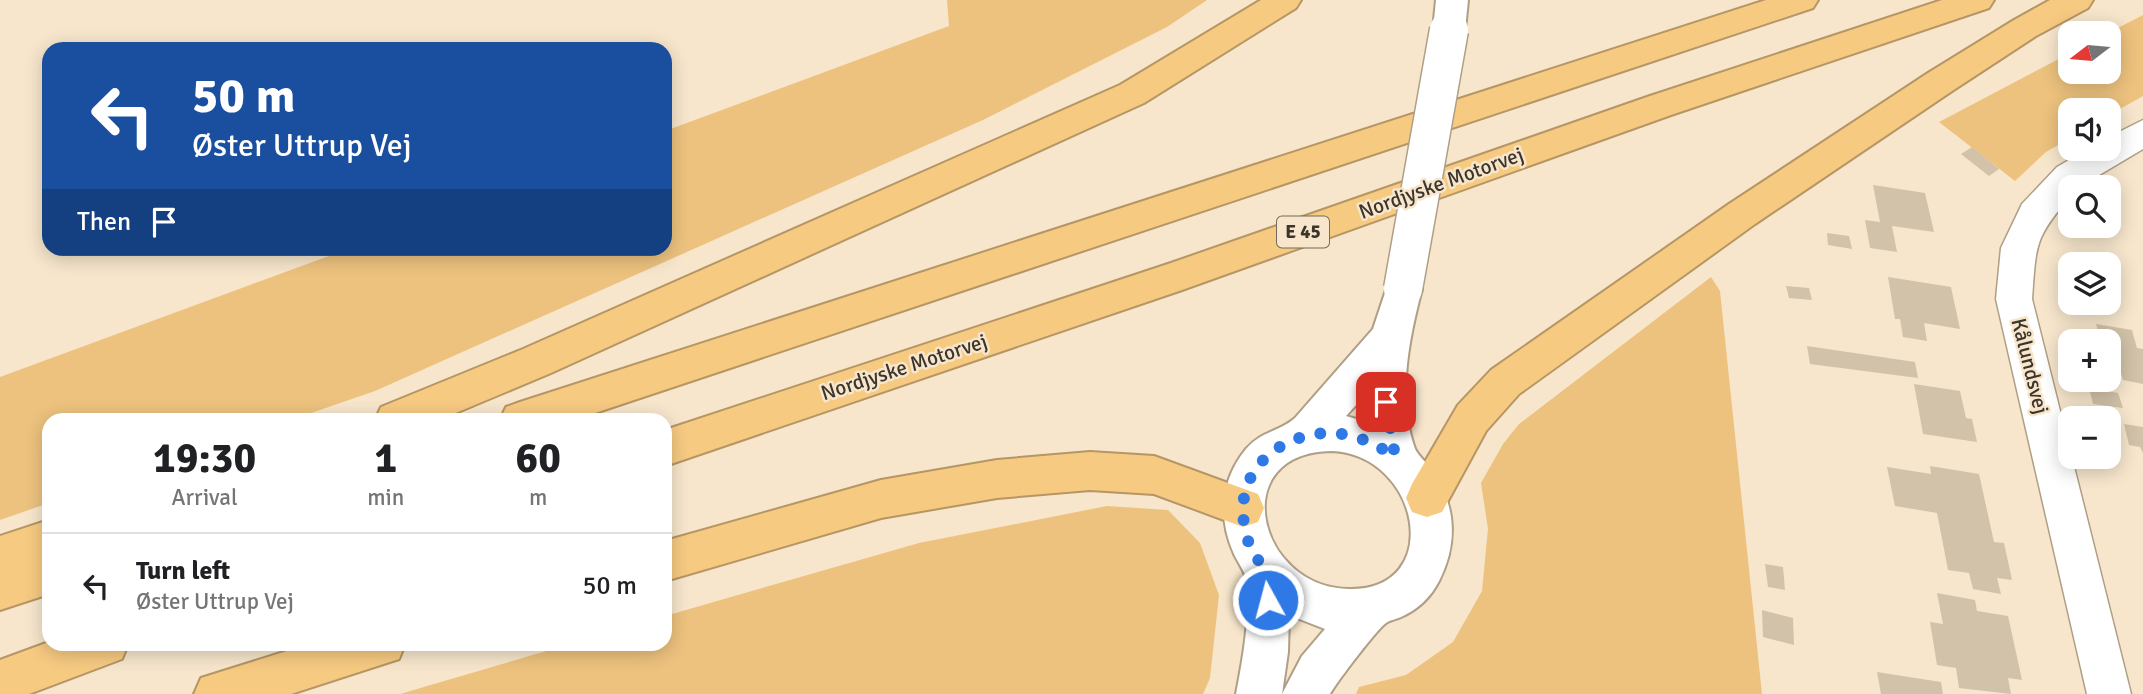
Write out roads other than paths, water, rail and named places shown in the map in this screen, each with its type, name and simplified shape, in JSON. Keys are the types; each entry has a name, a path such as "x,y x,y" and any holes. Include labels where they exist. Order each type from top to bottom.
{"highway":[{"path":"412,413 550,355 1132,94 1285,0"},
{"path":"541,413 1802,0"},
{"name":"Nordjyske Motorvej","path":"672,446 1170,279 1659,106 1978,0"},
{"path":"1427,498 1472,418 1505,382 1742,214 1940,82 2025,28 2077,0"},
{"path":"672,559 881,499 997,479 1090,471 1154,475 1243,508"},
{"path":"0,556 42,542"},
{"path":"0,589 42,575"},
{"path":"0,682 86,651"},
{"path":"217,694 360,651"}],"street":[{"path":"1395,456 1386,402 1390,337 1403,289 1451,8"},
{"name":"Kålundsvej","path":"2109,694 2014,299 2018,248 2035,214 2069,176 2143,133"},
{"path":"1303,436 1390,337"},
{"path":"1326,432 1350,435 1374,443 1395,456 1414,476 1427,498 1433,526 1430,554 1418,578 1398,597 1370,609 1349,611 1326,608 1285,590 1269,575 1254,554 1245,531 1243,508 1248,483 1260,462 1279,446 1303,436 1326,432"},
{"path":"1259,694 1266,652 1269,575"},
{"path":"1305,694 1318,671 1370,609"}]}
